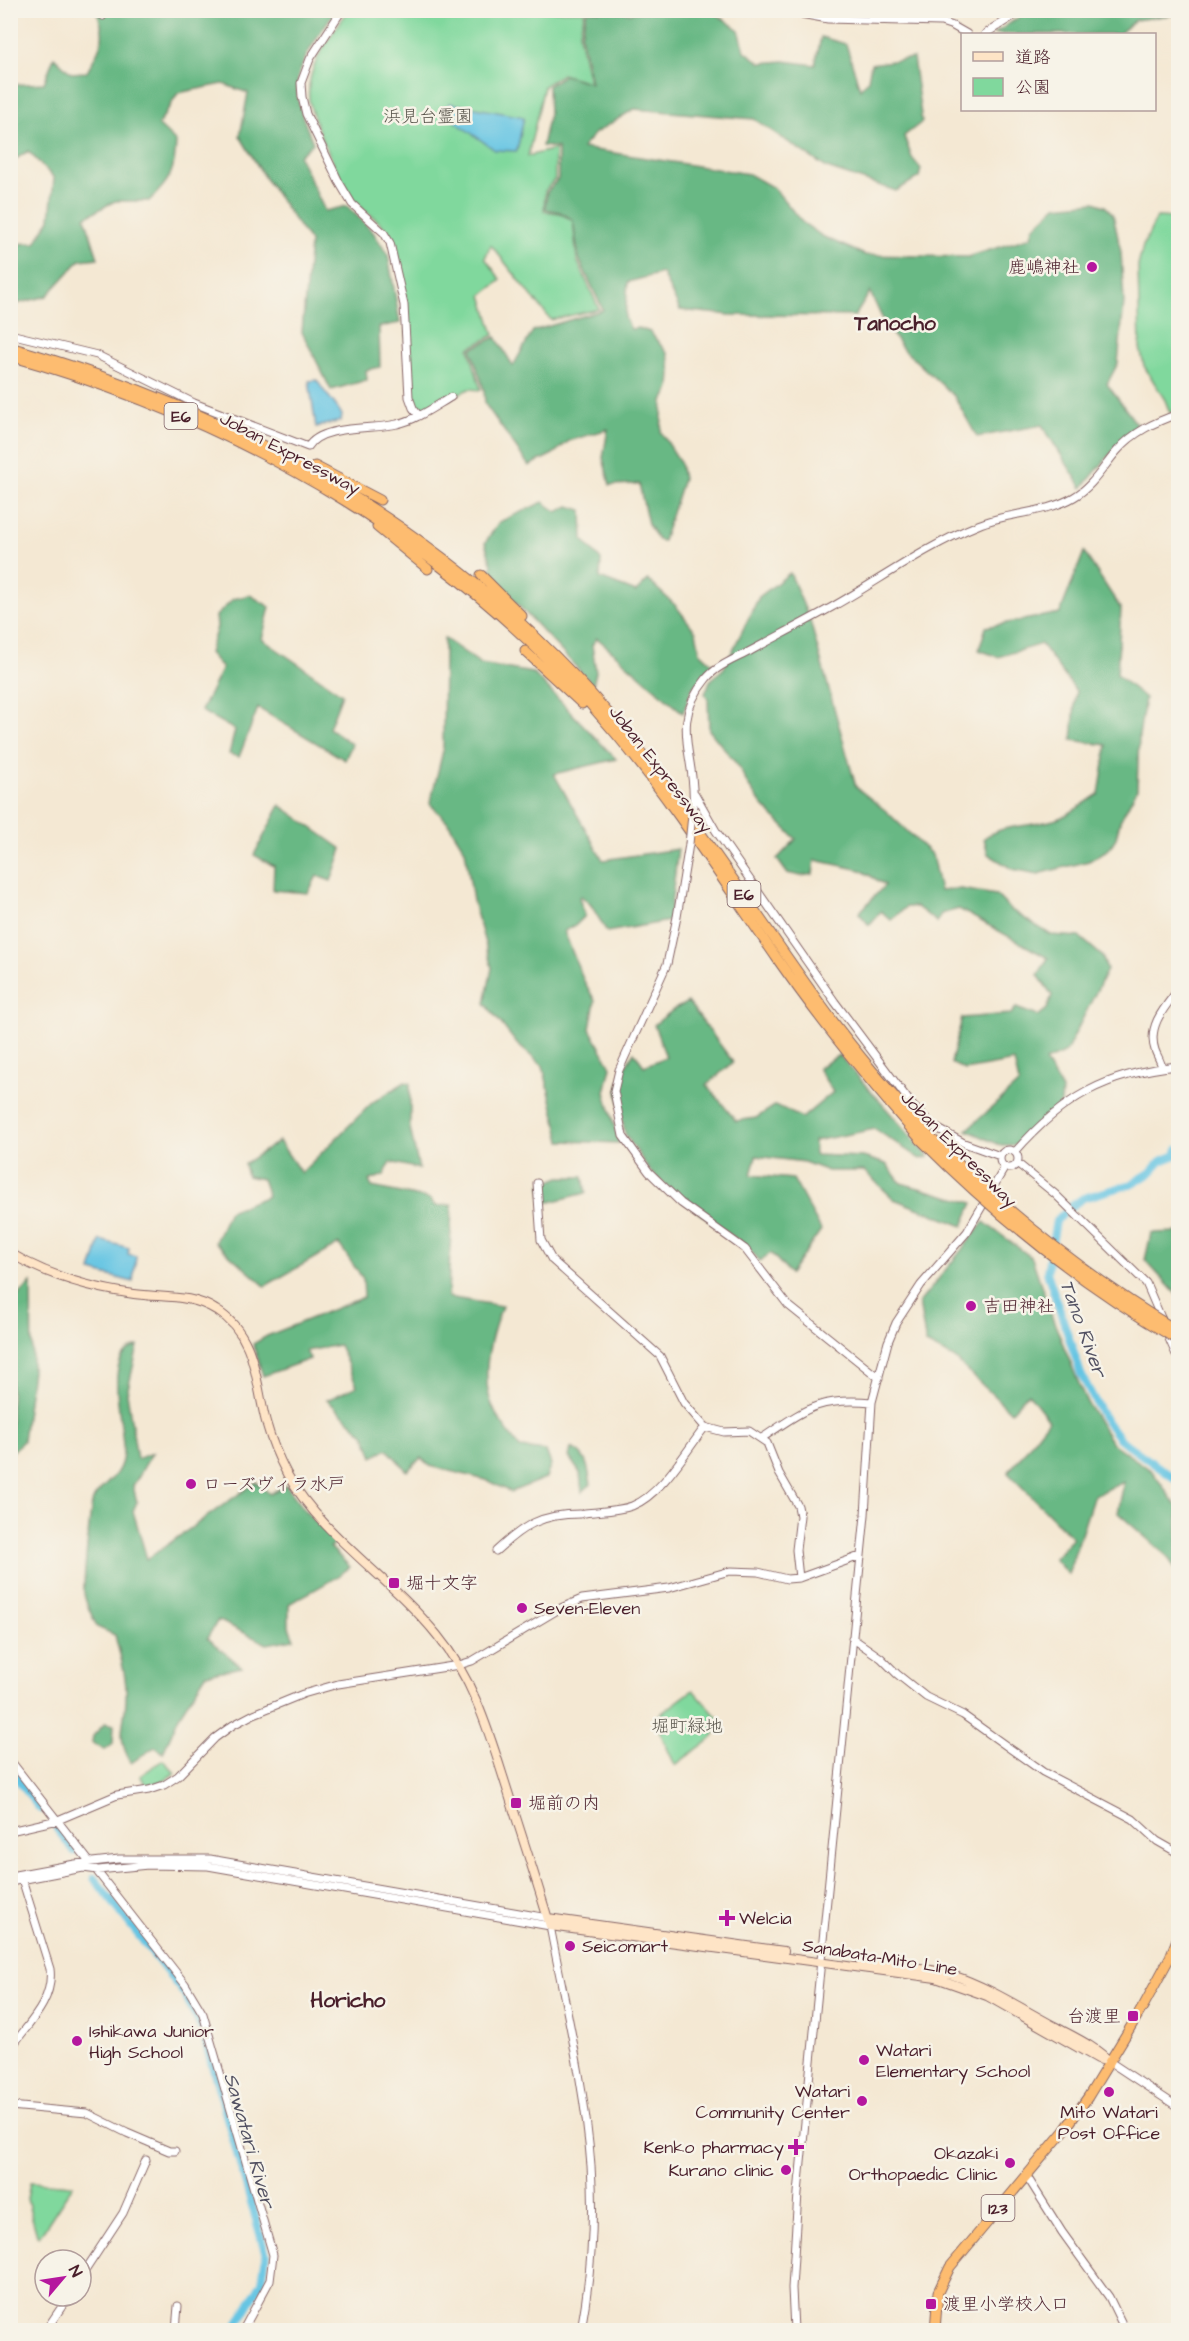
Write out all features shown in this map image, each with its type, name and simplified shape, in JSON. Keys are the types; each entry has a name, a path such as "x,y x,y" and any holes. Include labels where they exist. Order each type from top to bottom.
{"highway":[{"name":"Joban Expressway","path":"10,347 170,402 276,451 365,502 430,547 491,596 557,657 650,763 831,1019 924,1137"},
{"name":"Joban Expressway","path":"10,356 116,391 199,424 293,470 409,542 459,580 509,623 580,693 636,759 818,1015 877,1090 924,1137 958,1176 1024,1234 1079,1277 1178,1337"},
{"path":"276,451 299,458 380,500"},
{"path":"341,498 428,569"},
{"path":"481,575 531,626 557,657"},
{"path":"525,651 576,698 636,759"},
{"name":"123","path":"934,2331 936,2299 945,2275 958,2256 1064,2131 1110,2062 1161,1975 1179,1936"}],"main road":[{"path":"10,1253 39,1269 80,1283 124,1292 199,1302 216,1310 232,1323 245,1340 252,1355 270,1434 292,1482 317,1515 424,1620 459,1665 482,1710 549,1922"},
{"name":"Sanabata-Mito Line","path":"549,1922 820,1958 936,1978 966,1987 1005,2006 1098,2059 1110,2062"}],"street":[{"path":"95,10 103,16"},
{"path":"342,10 310,59 301,83 302,97 306,114 352,204 384,233 390,243 404,305 410,397 413,408 419,416"},
{"path":"779,10 828,19 940,22 965,33"},
{"path":"987,33 1023,10"},
{"path":"10,334 97,355 194,403 308,447 315,439 324,435 361,427 394,425 419,416 451,397"},
{"path":"879,1378 794,1311 745,1249 681,1203 649,1172 623,1136 614,1091 619,1070 667,964 689,844 694,793 685,723 698,691 713,672 962,532 980,524 1067,500 1087,488 1128,439 1148,426 1179,414"},
{"path":"694,793 716,831 835,1002 913,1106 935,1127 964,1143 1000,1156"},
{"path":"1162,1068 1154,1044 1155,1025 1161,1011 1179,990"},
{"path":"1015,1152 1047,1117 1093,1088 1118,1078 1179,1066"},
{"path":"1008,1150 1015,1152 1018,1156 1017,1163 1010,1168 1005,1167 1000,1161 1000,1156 1008,1150"},
{"path":"1017,1163 1059,1198 1146,1283 1179,1359"},
{"path":"794,2331 793,2255 860,1556 872,1402 888,1342 896,1323 921,1285 967,1232 1005,1167"},
{"path":"537,1183 542,1240 552,1260 660,1356 684,1403 705,1427 723,1432 749,1431 767,1443 779,1473 798,1506 800,1516 796,1550 799,1578"},
{"path":"762,1438 806,1409 833,1400 872,1402"},
{"path":"496,1551 528,1524 547,1516 624,1508 645,1499 656,1489 705,1427"},
{"path":"10,1831 58,1820 117,1795 164,1785 178,1776 224,1732 244,1719 303,1694 338,1684 459,1665 480,1657 542,1619 582,1599 661,1589 730,1570 750,1571 787,1579 799,1578 860,1556"},
{"path":"852,1638 881,1658 897,1674 926,1696 963,1715 1043,1772 1133,1820 1157,1841 1179,1853"},
{"path":"10,1760 92,1862 191,1992 207,2024 273,2255 270,2280 243,2331"},
{"path":"10,1876 92,1862 147,1858 210,1859 549,1922"},
{"path":"10,1882 83,1868 98,1870 148,1865 208,1866 549,1922"},
{"path":"10,2049 42,2006 51,1983 50,1969 22,1879"},
{"path":"549,1922 582,2102 591,2166 592,2226 588,2289 582,2331"},
{"path":"1110,2062 1179,2107"},
{"path":"10,2106 87,2113 127,2133 169,2151 175,2151"},
{"path":"93,2259 123,2213 146,2160"},
{"path":"1026,2175 1062,2232 1109,2297 1125,2331"},
{"path":"176,2331 178,2306"},
{"path":"46,2331 61,2308"}],"green space":[{"path":"664,10 712,11 739,30 745,51 761,63 784,61 815,65 821,37 846,44 860,89 868,80 871,64 913,58 922,122 904,136 912,158 921,169 919,177 896,191 827,168 754,119 634,109 595,133 582,148 749,174 774,188 802,222 822,236 865,255 968,257 1031,237 1033,228 1056,206 1095,202 1105,206 1113,214 1121,252 1124,302 1118,363 1107,384 1138,426 1082,488 1042,425 977,437 954,396 903,349 885,324 870,292 855,316 730,315 680,310 662,273 628,282 625,318 631,329 638,328 650,332 668,354 671,371 670,388 663,401 661,432 680,462 683,479 663,541 658,540 648,524 639,484 610,485 603,458 608,429 569,441 553,454 529,466 485,404 484,390 471,349 496,337 513,366 533,331 603,310 579,259 573,220 560,212 545,209 547,192 558,179 558,148 542,146 549,114 548,86 564,75 591,83 581,35 587,11 629,13"},
{"path":"1178,10 1178,14 1135,20 1120,33 995,33 1028,11"},
{"path":"96,11 335,11 310,49 300,70 297,90 299,103 313,143 299,156 325,211 347,206 373,232 388,255 400,323 379,327 380,367 366,370 367,380 331,390 302,332 310,242 265,178 240,136 248,93 223,84 178,93 158,125 176,142 173,169 162,188 149,201 115,201 85,217 98,258 80,260 47,296 16,304 11,314 11,244 35,243 50,219 54,178 28,151 11,162 11,85 44,83 54,57 71,73 87,72 99,49 102,36 102,28"},
{"name":"浜見台霊園","path":"348,11 585,11 579,35 589,82 562,74 544,86 528,156 555,149 555,179 545,191 544,211 560,213 573,221 577,260 599,309 551,320 491,245 485,258 501,280 482,295 494,335 469,348 481,390 469,389 424,409 419,409 410,387 405,298 394,243 387,230 354,200 349,192 321,136 309,100 311,76 315,64"},
{"path":"1157,217 1178,218 1178,410 1170,413 1165,400 1144,366 1140,348 1138,266 1143,246"},
{"path":"543,502 557,512 569,506 582,510 583,540 601,560 600,578 636,592 648,580 676,606 696,632 700,652 713,664 692,689 683,713 597,638 592,645 596,672 593,685 490,575 492,565 485,543 499,522"},
{"path":"1084,552 1121,609 1117,675 1145,698 1139,736 1137,789 1120,821 1116,838 1109,849 1089,861 1038,874 1012,869 988,854 984,838 1012,827 1043,823 1062,817 1099,794 1107,745 1072,740 1076,691 1041,644 998,657 979,650 986,627 1060,613"},
{"path":"790,573 810,621 856,787 886,811 932,855 940,891 961,889 996,895 1011,910 1051,935 1080,937 1102,956 1107,970 1066,1052 1045,1061 1062,1090 1061,1104 1016,1145 1000,1145 967,1130 1019,1083 1014,1061 965,1070 951,1063 962,1018 1011,1014 1016,1008 1038,1016 1047,1009 1052,995 1038,975 1048,958 959,909 941,914 937,922 917,907 906,907 891,920 881,911 869,925 859,913 885,885 861,870 815,860 813,874 801,876 787,873 777,859 796,839 762,805 739,767 709,730 708,699 705,694 710,681 724,668 759,597"},
{"path":"250,595 270,607 262,639 342,694 329,728 352,744 345,760 258,708 239,757 229,754 235,730 201,711 222,668 209,653 217,627 216,616 233,599"},
{"path":"444,638 481,664 533,673 616,759 554,774 603,860 678,849 669,921 607,932 591,905 581,896 579,898 585,916 576,925 564,931 583,979 595,1001 590,1029 611,1067 605,1092 619,1143 561,1141 543,1066 517,1044 485,1003 492,968 473,901 465,850 447,821 430,804 443,751"},
{"path":"280,805 342,849 331,881 317,876 308,893 273,890 274,866 254,855"},
{"path":"688,1002 733,1062 707,1085 736,1121 756,1118 776,1105 802,1118 833,1092 818,1068 839,1055 929,1157 920,1159 875,1129 814,1141 815,1155 863,1157 886,1164 901,1183 973,1203 963,1226 894,1199 864,1171 828,1171 804,1162 756,1156 751,1175 793,1179 821,1230 790,1274 771,1253 760,1261 746,1246 683,1201 650,1171 625,1134 617,1091 623,1070 634,1052 644,1066 666,1057 654,1025"},
{"path":"405,1082 410,1083 410,1128 419,1169 391,1162 384,1175 369,1181 372,1187 430,1199 435,1206 452,1205 448,1297 502,1306 493,1331 488,1360 488,1388 491,1401 496,1414 520,1448 546,1451 551,1464 546,1478 511,1492 486,1480 430,1466 421,1458 407,1471 387,1449 373,1457 365,1435 327,1400 357,1386 339,1345 306,1351 310,1359 263,1376 253,1344 267,1336 364,1297 363,1279 339,1244 265,1286 215,1242 229,1211 268,1196 262,1179 247,1176 244,1164 279,1141 301,1173 373,1102"},
{"path":"560,1177 583,1177 586,1193 542,1204 541,1185"},
{"path":"984,1222 1032,1258 1052,1317 1086,1401 1112,1443 1152,1471 1178,1508 1178,1574 1168,1557 1118,1513 1124,1482 1094,1495 1068,1574 1054,1559 1073,1538 1008,1473 1049,1420 1028,1393 1011,1412 954,1358 926,1344 919,1303"},
{"path":"1178,1232 1178,1296 1145,1260 1151,1233"},
{"path":"31,1283 32,1370 23,1441 11,1453 11,1303"},
{"path":"138,1346 127,1393 137,1459 152,1453 133,1486 137,1502 133,1511 147,1559 256,1482 270,1494 286,1485 307,1513 336,1542 330,1547 350,1567 289,1604 289,1627 294,1639 267,1644 218,1620 207,1638 242,1667 206,1674 179,1716 163,1753 155,1747 131,1763 123,1743 122,1726 126,1683 115,1635 97,1627 86,1602 84,1587 93,1500 116,1473 122,1460 122,1431 117,1396 119,1364 126,1353"},
{"path":"571,1448 584,1458 588,1467 591,1484 582,1492 580,1473 569,1457"},
{"name":"堀町緑地","path":"693,1690 721,1721 712,1738 675,1765 654,1719"},
{"path":"105,1723 114,1725 113,1743 104,1750 92,1742 93,1736"},
{"path":"163,1760 175,1773 161,1782 147,1785 140,1776"},
{"path":"30,2182 73,2185 39,2237 27,2199"}],"water":[{"path":"449,103 524,117 517,151 495,150 447,116"},
{"path":"317,380 342,415 341,421 316,427 309,381"},
{"path":"100,1240 129,1248 128,1254 136,1256 133,1282 91,1271"}],"waterway":[{"name":"Tano River","path":"1178,1149 1176,1155 1161,1161 1150,1173 1132,1184 1083,1198 1069,1208 1056,1221 1047,1272 1081,1374 1102,1415 1119,1438 1178,1481"},
{"name":"Sawatari River","path":"10,1769 40,1809"},
{"name":"Sawatari River","path":"57,1829 74,1851"},
{"name":"Sawatari River","path":"94,1878 185,1995 202,2030 266,2255 262,2282 234,2330"}],"place":[{"name":"鹿嶋神社","path":"1092,267"},
{"name":"吉田神社","path":"971,1306"},
{"name":"ローズヴィラ水戸","path":"191,1484"},
{"name":"堀十文字","path":"394,1583"},
{"name":"Seven-Eleven","path":"522,1608"},
{"name":"堀前の内","path":"516,1803"},
{"name":"Welcia","path":"727,1918"},
{"name":"Seicomart","path":"570,1946"},
{"name":"台渡里","path":"1133,2016"},
{"name":"Ishikawa Junior High School","path":"77,2041"},
{"name":"Watari Elementary School","path":"864,2060"},
{"name":"Mito Watari Post Office","path":"1109,2092"},
{"name":"Watari Community Center","path":"862,2101"},
{"name":"Kenko pharmacy","path":"796,2147"},
{"name":"Okazaki Orthopaedic Clinic","path":"1010,2163"},
{"name":"Kurano clinic","path":"786,2170"},
{"name":"渡里小学校入口","path":"931,2304"}],"district":[{"name":"Tanocho","path":"895,323"},
{"name":"Horicho","path":"348,2000"}]}
